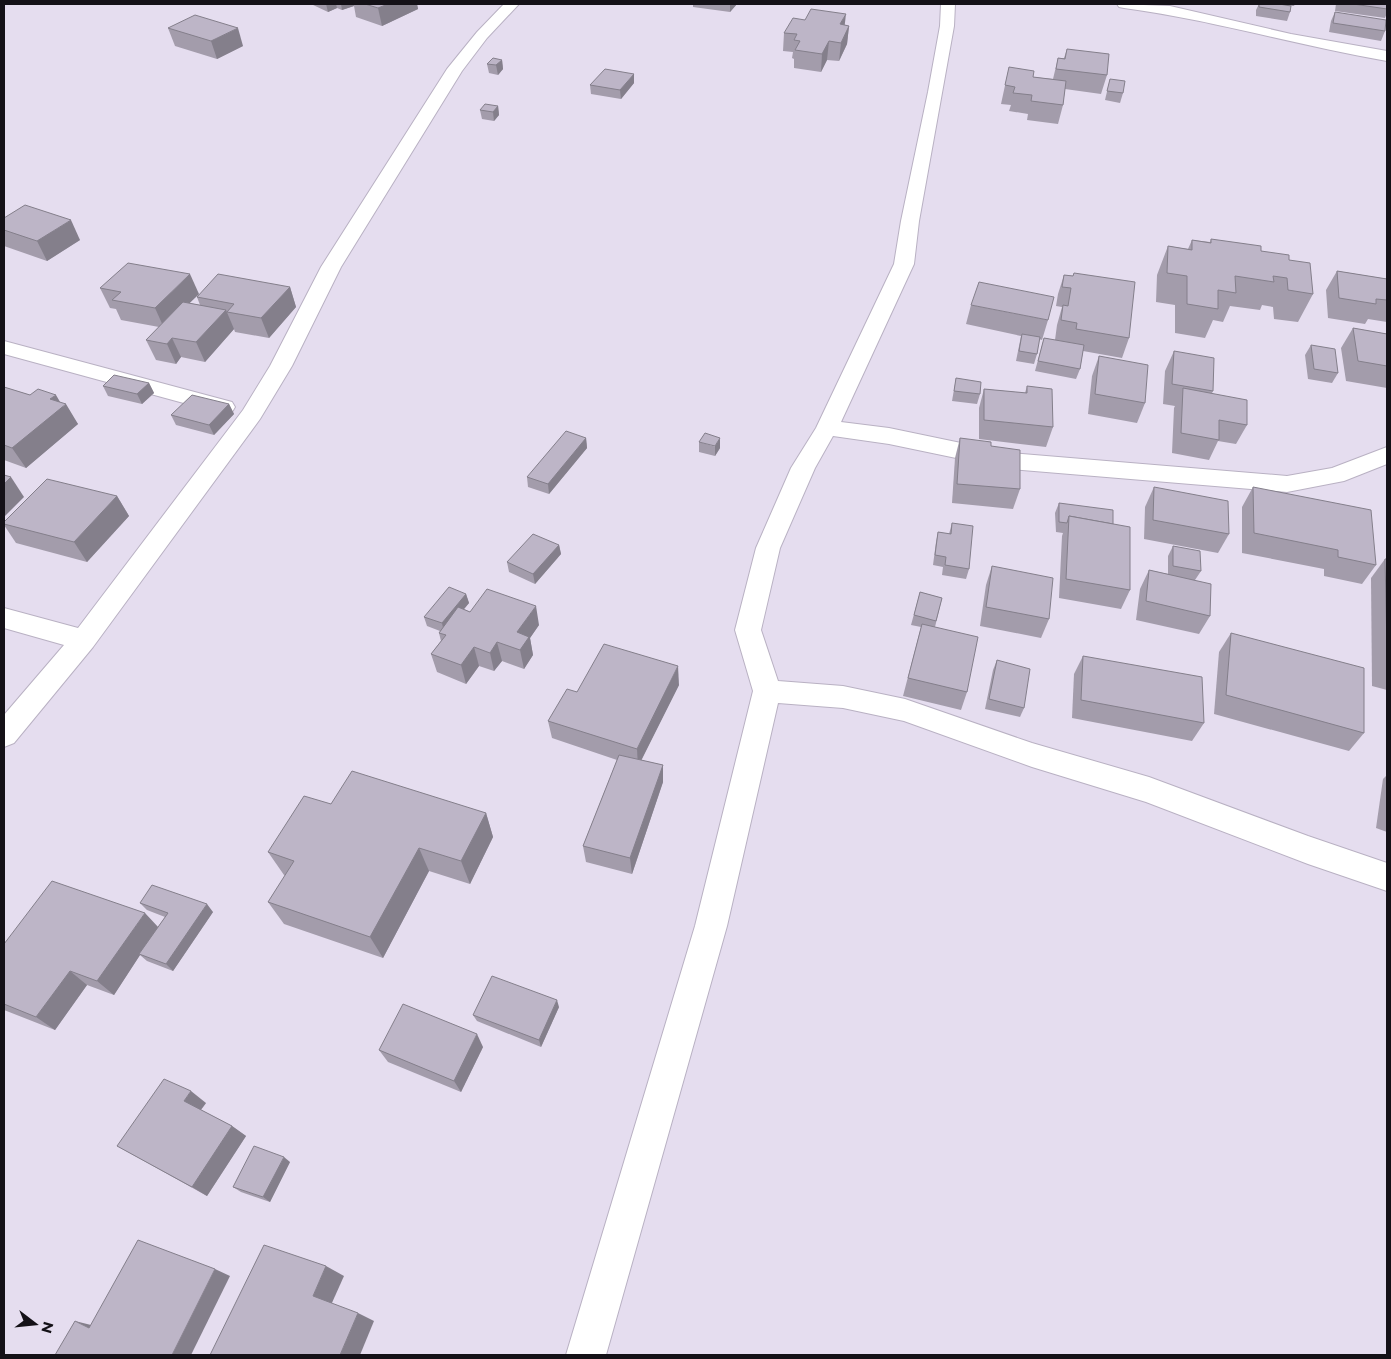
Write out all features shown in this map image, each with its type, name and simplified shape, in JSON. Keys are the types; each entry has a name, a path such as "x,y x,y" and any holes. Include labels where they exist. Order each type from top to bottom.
{"street":[{"path":"4,735 84,640 252,414 281,366 331,267 450,78 482,35 512,4"},
{"path":"586,1355 711,926 767,690 748,630 768,548 803,468 827,428 904,264 910,222 936,92 947,26 948,4"},
{"path":"1124,4 1170,10 1291,38 1387,56"},
{"path":"4,347 252,414"},
{"path":"827,428 889,436 1008,461 1287,484 1336,476 1387,455"},
{"path":"4,618 84,640"},
{"path":"767,690 843,697 905,710 1032,755 1149,790 1308,850 1387,877"}],"building":[{"path":"365,4 388,4 378,8"},
{"path":"1259,4 1291,6 1290,12 1259,7"},
{"path":"1353,4 1387,4 1387,9"},
{"path":"811,9 846,14 840,24 849,26 841,43 829,41 822,54 795,50 800,41 794,40 797,34 784,33 793,18 805,20"},
{"path":"1335,12 1386,20 1385,31 1333,23"},
{"path":"195,15 238,28 211,41 168,28"},
{"path":"1067,49 1109,54 1107,75 1056,69 1058,58 1065,59"},
{"path":"493,58 502,60 496,65 487,64"},
{"path":"1009,67 1034,71 1033,77 1066,81 1063,105 1031,101 1032,95 1013,93 1015,87 1005,85"},
{"path":"605,69 634,74 620,90 590,85"},
{"path":"1110,79 1125,81 1123,93 1107,91"},
{"path":"485,104 498,106 493,112 480,110"},
{"path":"25,205 71,220 37,241 4,230 4,218"},
{"path":"1211,239 1261,246 1261,251 1289,255 1289,260 1310,263 1313,294 1288,290 1287,278 1273,276 1274,282 1235,276 1236,293 1218,290 1218,309 1187,304 1187,276 1167,273 1168,246 1192,250 1192,240 1211,243"},
{"path":"128,263 190,274 155,308 112,300 121,292 100,288"},
{"path":"1337,271 1387,279 1387,300 1376,299 1376,304 1339,298"},
{"path":"1074,273 1135,282 1129,338 1076,329 1077,323 1061,320 1063,305 1068,306 1071,288 1062,287 1064,275 1073,276"},
{"path":"218,274 290,287 261,318 227,312 234,304 197,297"},
{"path":"979,282 1054,297 1048,320 971,305"},
{"path":"183,302 226,310 196,342 172,338 167,344 146,340"},
{"path":"1353,328 1387,334 1387,366 1358,361"},
{"path":"1022,334 1040,337 1037,354 1019,351"},
{"path":"1044,338 1084,345 1080,369 1038,361"},
{"path":"1311,345 1335,349 1338,373 1314,369"},
{"path":"1174,351 1214,358 1213,391 1172,384"},
{"path":"1099,356 1148,365 1145,403 1095,394"},
{"path":"114,375 149,383 137,394 103,386"},
{"path":"956,378 981,382 980,394 954,391"},
{"path":"1027,386 1052,389 1053,427 984,420 984,389 1027,393"},
{"path":"4,387 30,395 38,389 56,395 50,399 66,404 12,448 4,445"},
{"path":"1183,388 1247,400 1247,425 1219,420 1219,440 1181,433"},
{"path":"192,395 229,404 209,425 171,415"},
{"path":"566,431 586,438 548,484 527,477"},
{"path":"705,433 720,438 715,446 699,442"},
{"path":"960,438 991,442 991,446 1020,450 1020,489 957,484"},
{"path":"4,475 11,477 4,484"},
{"path":"47,479 117,496 74,542 4,524"},
{"path":"1154,487 1228,501 1229,534 1153,520"},
{"path":"1253,487 1371,510 1376,565 1338,557 1338,550 1254,533"},
{"path":"1059,503 1113,510 1113,524 1069,516 1067,523 1059,522"},
{"path":"1069,516 1130,527 1130,590 1066,579"},
{"path":"952,523 973,526 969,569 945,565 946,557 935,555 938,532 951,534"},
{"path":"533,534 559,545 533,574 507,562"},
{"path":"1173,546 1200,551 1201,571 1173,566"},
{"path":"1385,559 1387,559 1387,648"},
{"path":"992,566 1053,578 1049,619 986,607"},
{"path":"1149,570 1211,584 1210,616 1146,601"},
{"path":"449,587 466,594 442,623 424,617"},
{"path":"487,589 536,606 517,632 529,637 520,650 497,642 490,653 474,647 461,665 431,654 446,635 439,633 458,607 470,612"},
{"path":"920,592 942,598 936,621 914,615"},
{"path":"922,624 978,637 967,692 908,678"},
{"path":"1231,633 1364,668 1364,733 1226,695"},
{"path":"604,644 678,666 637,749 548,721 567,689 577,692"},
{"path":"1083,656 1202,677 1204,723 1081,700"},
{"path":"997,660 1030,669 1024,708 989,699"},
{"path":"619,755 663,765 630,858 583,846"},
{"path":"352,771 486,813 461,861 419,848 370,937 268,902 294,861 268,852 304,796 331,804"},
{"path":"52,881 145,913 97,981 70,971 36,1017 4,1004 4,944"},
{"path":"152,885 207,904 166,964 139,954 168,913 140,903"},
{"path":"492,976 557,1000 539,1040 473,1015"},
{"path":"403,1004 477,1034 454,1081 379,1050"},
{"path":"164,1079 191,1091 184,1101 232,1126 192,1187 117,1146"},
{"path":"254,1146 284,1157 263,1197 233,1187"},
{"path":"138,1240 215,1269 172,1355 55,1355 75,1321 89,1328"},
{"path":"264,1245 326,1266 313,1296 358,1313 340,1355 210,1355"}]}
